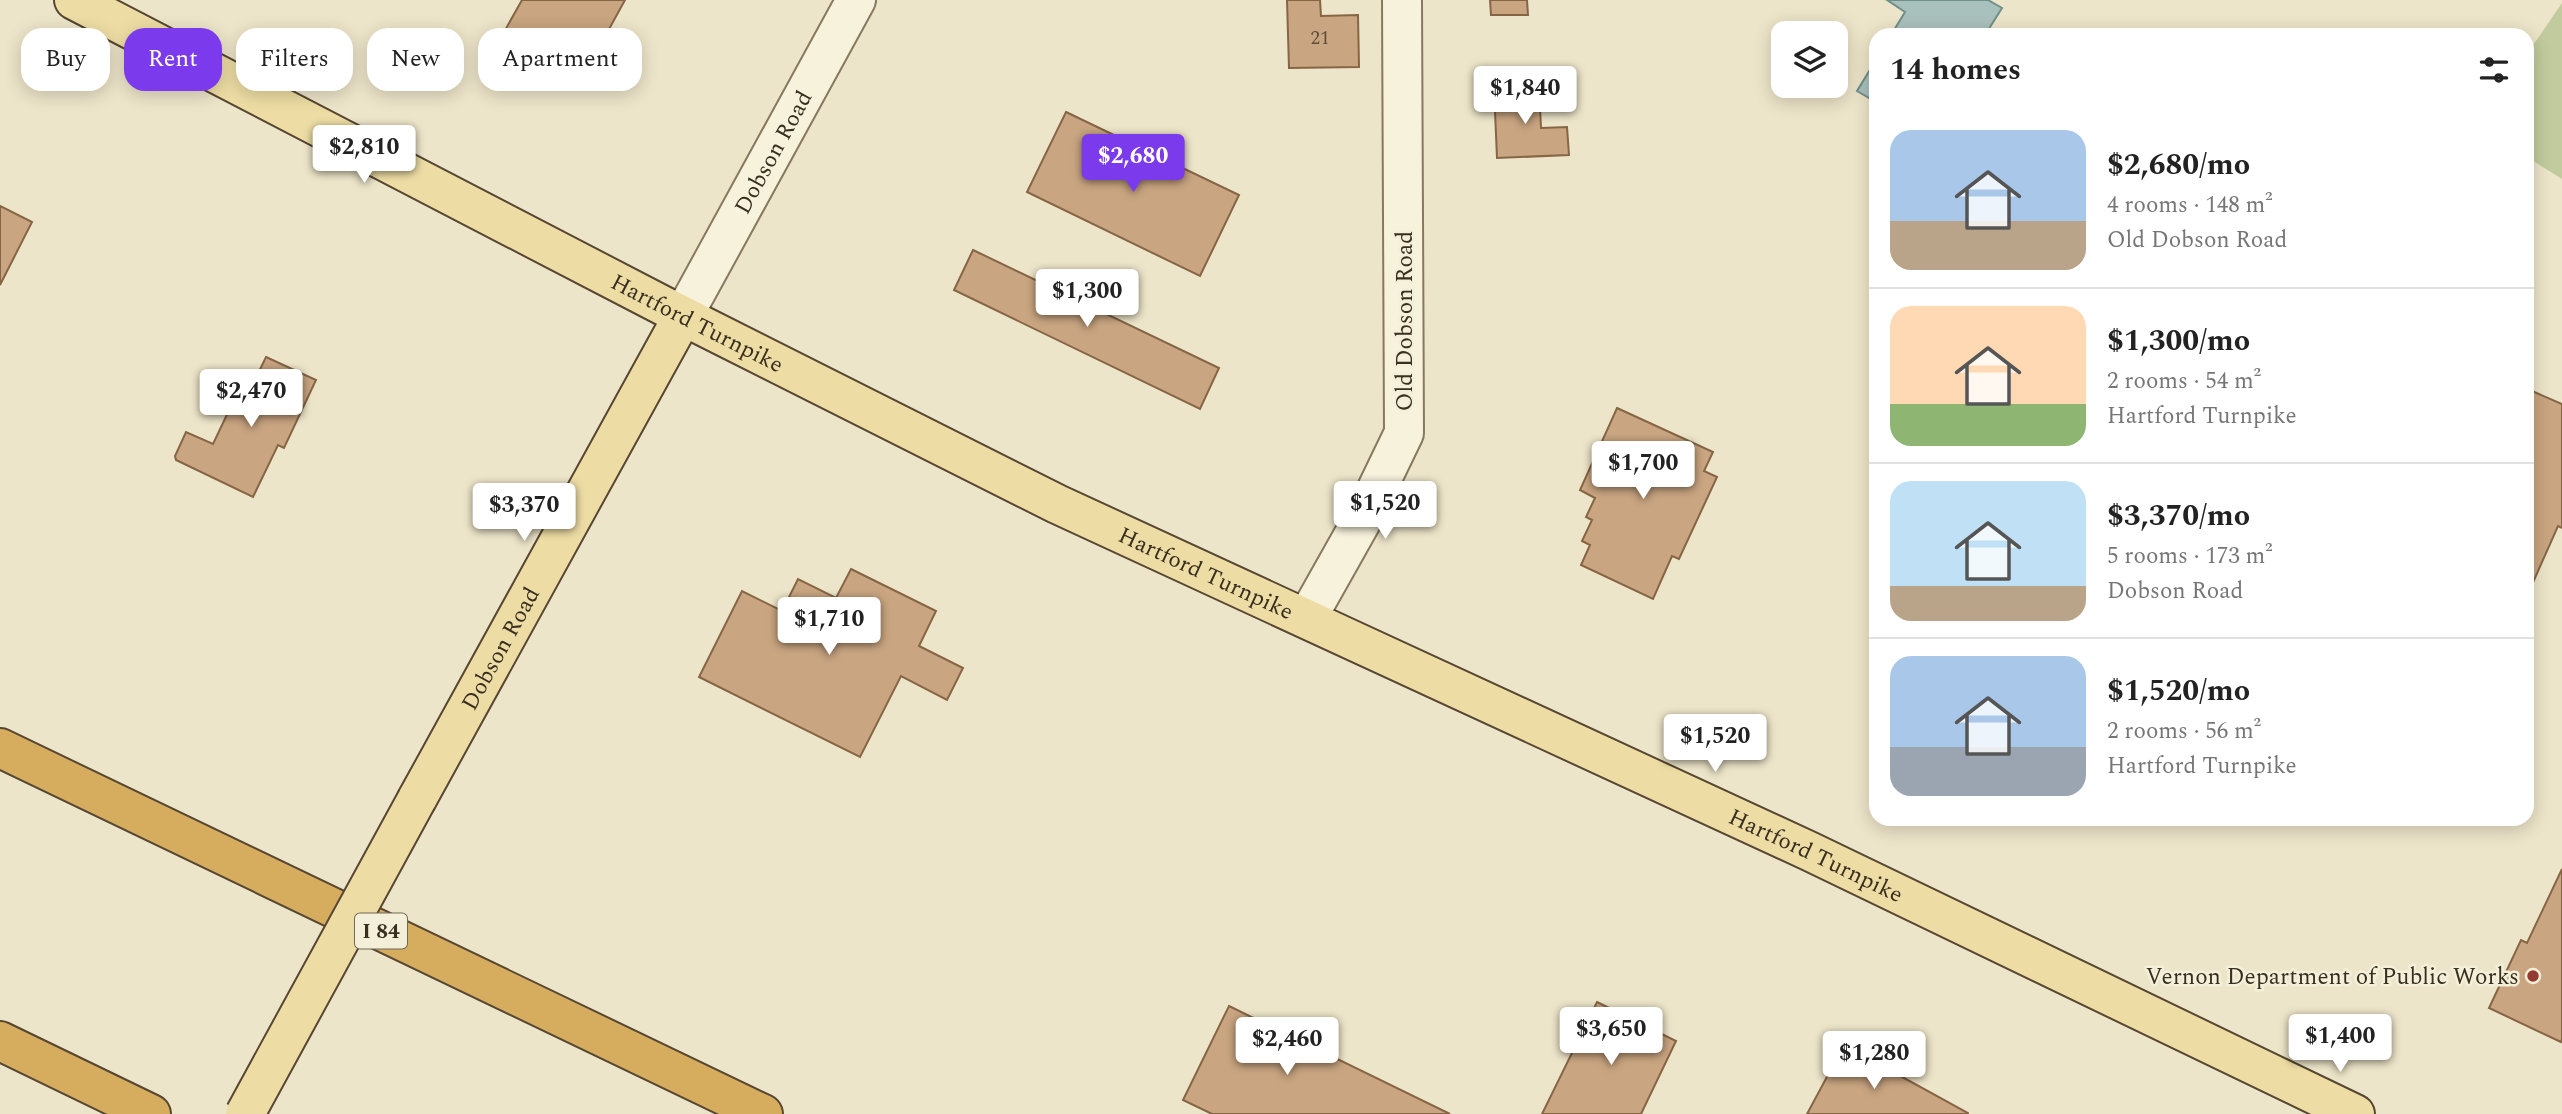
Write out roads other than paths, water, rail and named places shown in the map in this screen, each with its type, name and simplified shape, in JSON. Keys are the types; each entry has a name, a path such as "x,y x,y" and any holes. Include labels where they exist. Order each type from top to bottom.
{"highway":[{"name":"I 84","path":"0,748 763,1114"},
{"path":"0,1041 151,1114"}],"main road":[{"name":"Hartford Turnpike","path":"74,0 682,316 1057,504 1809,851 2355,1114"},
{"name":"Dobson Road","path":"246,1114 682,316"}],"street":[{"name":"Dobson Road","path":"682,316 856,0"},
{"name":"Old Dobson Road","path":"1307,618 1361,522 1404,433 1402,0"}],"water":[{"path":"1887,0 1988,0 2002,8 1989,28 1895,28 1905,12"},
{"path":"1869,71 1869,98 1857,91"}],"place":[{"name":"Vernon Department of Public Works","path":"2533,976"}]}
